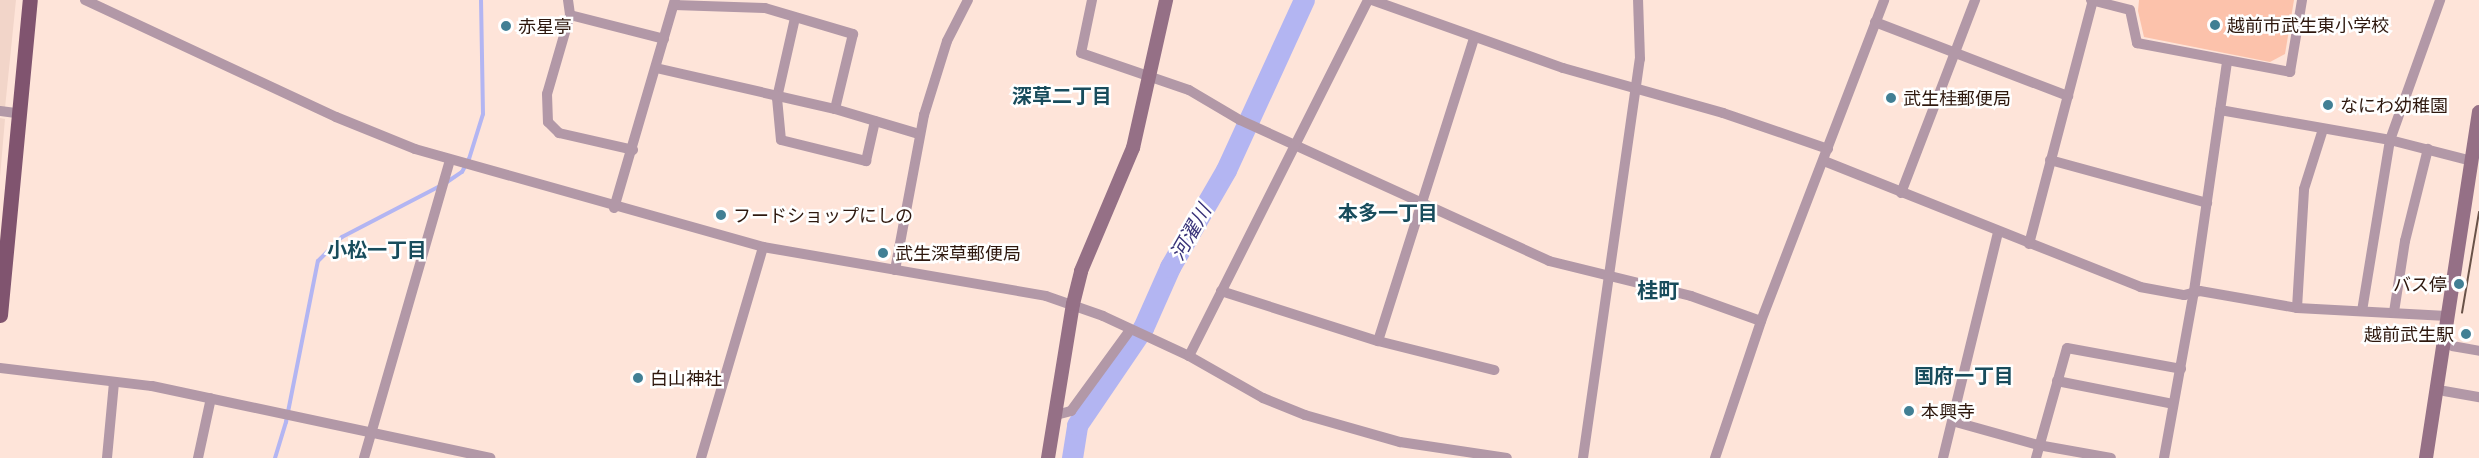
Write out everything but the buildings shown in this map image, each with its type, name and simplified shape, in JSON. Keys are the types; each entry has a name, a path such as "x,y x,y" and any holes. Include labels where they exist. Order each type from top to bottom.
{"main road":[{"path":"0,315 16,112 30,0"}],"street":[{"path":"85,0 336,117 450,160 614,208 763,247 1073,304 1190,356 1263,398 1315,418 1400,442 1507,458"},
{"path":"568,0 570,15 547,94 548,122 559,133 633,150"},
{"path":"895,270 919,134 947,41 968,0"},
{"path":"1092,0 1081,52 1190,90 1240,120 1549,261 1690,296 1761,321"},
{"path":"1048,458 1073,304 1082,271 1132,148 1166,0"},
{"path":"1190,356 1294,145 1370,0 1593,78 1636,87 1828,149"},
{"path":"1583,458 1636,87 1640,32 1638,0"},
{"path":"1715,458 1761,321 1824,162 1884,0"},
{"path":"1901,193 1975,0"},
{"path":"2029,244 2092,0 2130,10 2137,43 2290,72 2302,0"},
{"path":"2362,311 2390,140 2440,0"},
{"path":"614,208 633,150 674,2 768,4 795,18 853,34 835,109"},
{"path":"570,15 664,39"},
{"path":"795,18 777,98 781,140 866,161 876,121"},
{"path":"1875,22 2068,96"},
{"path":"1378,341 1474,38"},
{"path":"2164,458 2194,291 2227,61"},
{"path":"656,68 777,98 835,109 919,134"},
{"path":"2220,110 2390,140 2472,160"},
{"path":"0,111 16,112"},
{"path":"2426,458 2479,112"},
{"path":"2297,308 2304,189 2323,129"},
{"path":"2394,312 2404,241 2428,149"},
{"path":"364,458 450,160"},
{"path":"2050,160 2207,203"},
{"path":"1824,162 2140,287 2184,295 2194,291 2297,308 2447,316"},
{"path":"1943,458 1998,232"},
{"path":"701,458 763,247"},
{"path":"1221,291 1378,341 1494,370"},
{"path":"1056,415 1071,411 1130,330"},
{"path":"2452,346 2479,351"},
{"path":"2036,458 2067,348 2181,369"},
{"path":"0,368 114,382 211,398 490,458"},
{"path":"2057,381 2174,404"},
{"path":"107,458 114,382"},
{"path":"2444,391 2479,398"},
{"path":"198,458 211,398"},
{"path":"1952,421 2038,445 2111,458"}],"shaded area":[{"path":"0,0 16,0 5,108 0,107"},
{"name":"越前市武生東小学校","path":"2139,0 2294,0 2285,54 2270,62 2144,37 2138,11"},
{"path":"0,118 5,119 0,177"}],"waterway":[{"path":"447,182 462,172 469,159 483,114 481,0"},
{"name":"河濯川","path":"1072,458 1077,425 1143,328 1170,267 1226,170 1304,0"},
{"path":"275,458 286,422 318,261 342,237 440,186"}],"tram line":[{"path":"2462,313 2479,212"}],"place":[{"name":"越前市武生東小学校","path":"2215,25"},
{"name":"赤星亭","path":"506,26"},
{"name":"武生桂郵便局","path":"1891,98"},
{"name":"なにわ幼稚園","path":"2328,105"},
{"name":"フードショップにしの","path":"721,215"},
{"name":"武生深草郵便局","path":"883,253"},
{"name":"バス停","path":"2459,284"},
{"name":"越前武生駅","path":"2466,334"},
{"name":"白山神社","path":"638,378"},
{"name":"本興寺","path":"1909,411"}],"district":[{"name":"深草二丁目","path":"1062,95"},
{"name":"本多一丁目","path":"1388,212"},
{"name":"小松一丁目","path":"377,249"},
{"name":"桂町","path":"1658,290"},
{"name":"国府一丁目","path":"1964,375"}]}
